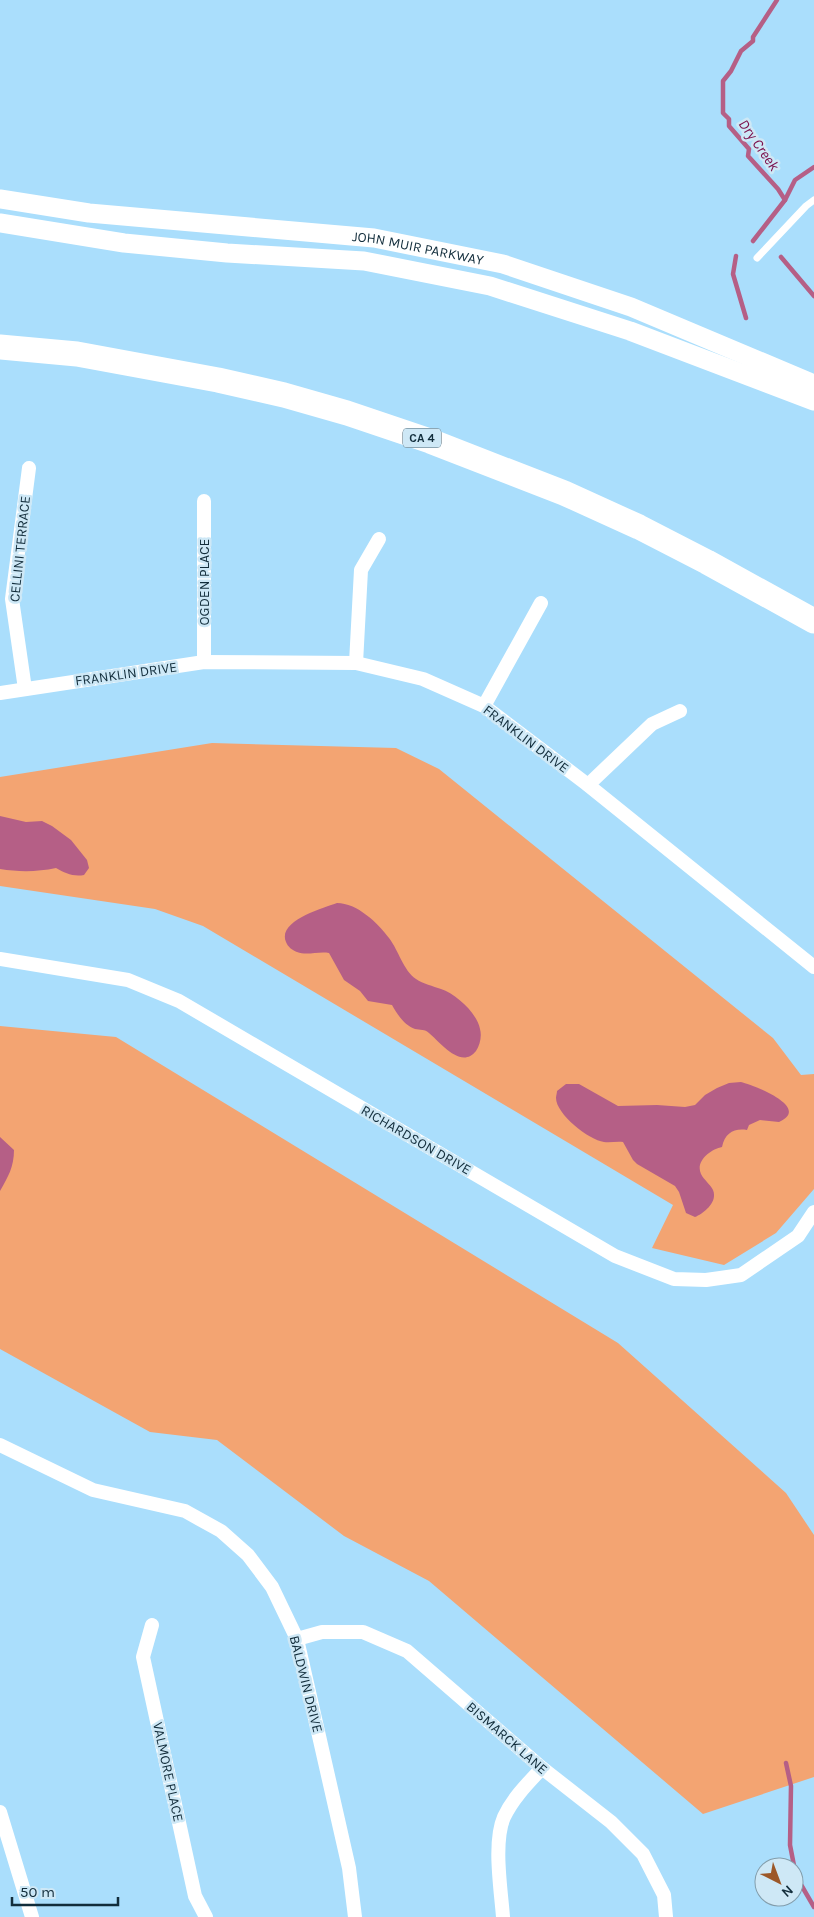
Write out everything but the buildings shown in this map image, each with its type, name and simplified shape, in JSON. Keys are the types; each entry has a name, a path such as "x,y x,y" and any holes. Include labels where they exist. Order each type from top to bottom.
{"highway":[{"name":"CA 4","path":"0,347 77,354 218,380 302,400 420,438 564,493 639,527 814,621"}],"street":[{"name":"JOHN MUIR PARKWAY","path":"0,199 89,213 374,238 504,264 630,307 814,384"},
{"name":"JOHN MUIR PARKWAY","path":"0,223 124,243 227,253 364,261 490,286 630,331 814,402"},
{"name":"CELLINI TERRACE","path":"25,688 12,599 29,468"},
{"name":"OGDEN PLACE","path":"204,501 204,662"},
{"path":"356,663 361,570 379,539"},
{"path":"484,706 541,603"},
{"name":"FRANKLIN DRIVE","path":"0,693 204,662 356,663 423,679 484,706 588,785 814,967"},
{"path":"588,785 652,724 680,710"},
{"name":"RICHARDSON DRIVE","path":"0,959 128,980 179,1001 615,1256 674,1278 706,1280 741,1275 798,1236 814,1212"},
{"name":"BALDWIN DRIVE","path":"0,1445 93,1490 185,1511 221,1531 248,1555 272,1587 297,1638 349,1868 355,1917"},
{"name":"VALMORE PLACE","path":"152,1626 143,1658 195,1896 206,1917"},
{"name":"BISMARCK LANE","path":"297,1638 322,1632 363,1632 407,1651 542,1768 611,1822 643,1854 664,1895 666,1917"},
{"path":"503,1917 498,1849 504,1818 520,1791 542,1768"},
{"path":"0,1812 32,1917"}],"lane":[{"path":"756,258 814,200"}],"shaded area":[{"path":"212,743 396,748 439,769 773,1038 801,1075 814,1074 814,1189 776,1233 724,1265 652,1248 673,1205 203,926 155,909 0,886 0,777"},
{"path":"0,816 26,822 42,821 52,826 71,840 87,860 89,868 84,875 69,874 56,868 28,871 0,869"},
{"path":"337,903 352,906 373,920 389,938 404,966 416,979 447,991 465,1005 475,1017 480,1029 479,1046 476,1051 470,1056 457,1056 424,1030 415,1029 407,1025 392,1005 368,1001 360,991 344,980 329,953 301,953 289,947 285,935 288,928 294,922 312,912"},
{"path":"0,1026 116,1037 618,1343 786,1493 814,1535 814,1777 703,1814 429,1581 344,1536 217,1440 150,1432 0,1349"},
{"path":"741,1082 757,1087 777,1098 789,1110 787,1116 779,1122 760,1120 749,1125 747,1130 731,1132 725,1138 722,1147 713,1150 705,1156 700,1165 701,1174 713,1190 714,1199 706,1210 695,1217 686,1213 675,1186 637,1164 623,1142 604,1142 590,1137 567,1118 557,1104 556,1098 557,1091 566,1084 579,1084 618,1106 657,1105 685,1107 695,1105 705,1095 717,1088 729,1083"},
{"path":"0,1137 14,1150 14,1156 12,1167 0,1191"}],"waterway":[{"name":"Dry Creek","path":"777,0 753,37 753,41 741,51 731,71 723,81 723,113 729,119 729,126 749,149 748,156 778,189 785,200"},
{"name":"Dry Creek","path":"753,241 785,200 795,180 814,167"},
{"path":"736,256 733,274 746,318"},
{"name":"Dry Creek","path":"781,257 814,296"},
{"path":"786,1763 791,1786 790,1845 796,1876 814,1907"}]}
